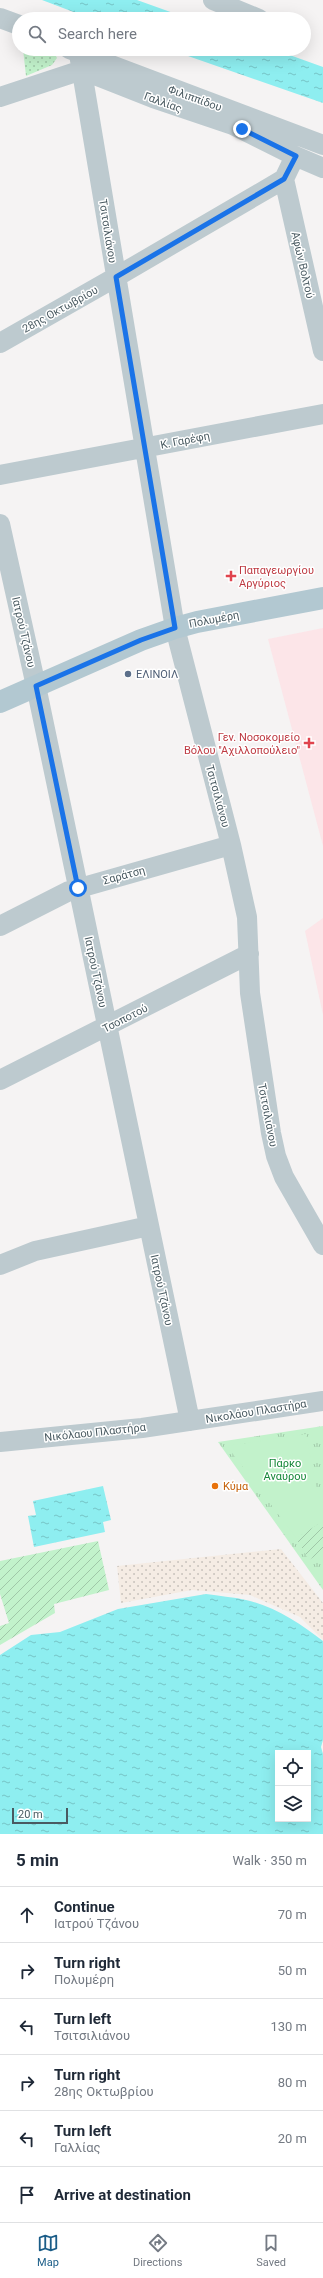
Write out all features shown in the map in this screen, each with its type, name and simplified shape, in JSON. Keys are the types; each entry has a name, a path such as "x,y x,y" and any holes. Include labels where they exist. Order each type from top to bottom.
{"main road":[{"name":"Πολυμέρη","path":"0,702 141,640 175,628 197,622 323,598"}],"street":[{"path":"213,0 242,12"},
{"path":"0,18 12,22"},
{"path":"0,97 76,58"},
{"name":"Φιλιππίδου","path":"76,58 323,145"},
{"name":"Γαλλίας","path":"76,58 153,98 233,125 323,168"},
{"name":"Τσιτσιλιάνου","path":"76,58 116,277 175,628 231,845 247,917 250,993 255,1035 275,1152 284,1177 323,1245"},
{"path":"284,179 296,156"},
{"name":"28ης Οκτωβρίου","path":"0,342 116,277 284,179"},
{"name":"Αφών Βολτού","path":"284,179 323,351"},
{"name":"Κ. Γαρέφη","path":"0,475 323,414"},
{"name":"Ιατρού Τζάνου","path":"0,524 36,686 190,1422"},
{"name":"Σαράτση","path":"0,926 78,888 231,845"},
{"name":"Τσοποτού","path":"0,1080 249,954"},
{"path":"0,1265 35,1251 149,1226"},
{"name":"Νικολάου Πλαστήρα","path":"190,1422 323,1401"},
{"name":"Νικόλαου Πλαστήρα","path":"0,1442 190,1422"}],"shaded area":[{"name":"Γεν. Νοσοκομείο Βόλου \"Αχιλλοπούλειο\"","path":"323,628 323,846 268,639"},
{"path":"323,918 323,1015 305,931"}],"green space":[{"path":"24,56 56,56 57,58 52,65 26,76"},
{"name":"Πάρκο Αναύρου","path":"323,1426 323,1590 218,1442"},
{"name":"Πάρκο Αναύρου","path":"306,1434 318,1495 323,1504 323,1521 296,1538 227,1446"},
{"path":"323,1521 323,1551 309,1560 296,1538"},
{"path":"98,1541 109,1590 54,1604 55,1613 0,1645 0,1626 9,1623 0,1594 0,1561"}],"sand":[{"path":"281,1549 323,1603 323,1640 300,1617 250,1595 192,1590 121,1603 117,1566"}],"water":[{"path":"42,0 137,0 170,12 74,12"},
{"path":"188,56 292,56 323,67 323,103"},
{"path":"103,1486 111,1520 103,1522 105,1532 34,1547 28,1516 36,1515 33,1501"},
{"path":"206,1594 246,1600 277,1611 306,1628 323,1641 323,1740 321,1747 323,1754 323,1834 0,1834 0,1655 31,1635 60,1632 118,1609"}],"place":[{"name":"Παπαγεωργίου Αργύριος","path":"231,576"},
{"name":"ΕΛΙΝΟΙΛ","path":"128,674"},
{"name":"Γεν. Νοσοκομείο Βόλου \"Αχιλλοπούλειο\"","path":"309,743"},
{"name":"Κύμα","path":"215,1486"}],"route":[{"path":"78,888 36,686 141,640 175,628 116,277 284,179 296,156 281,150 242,129"}]}
